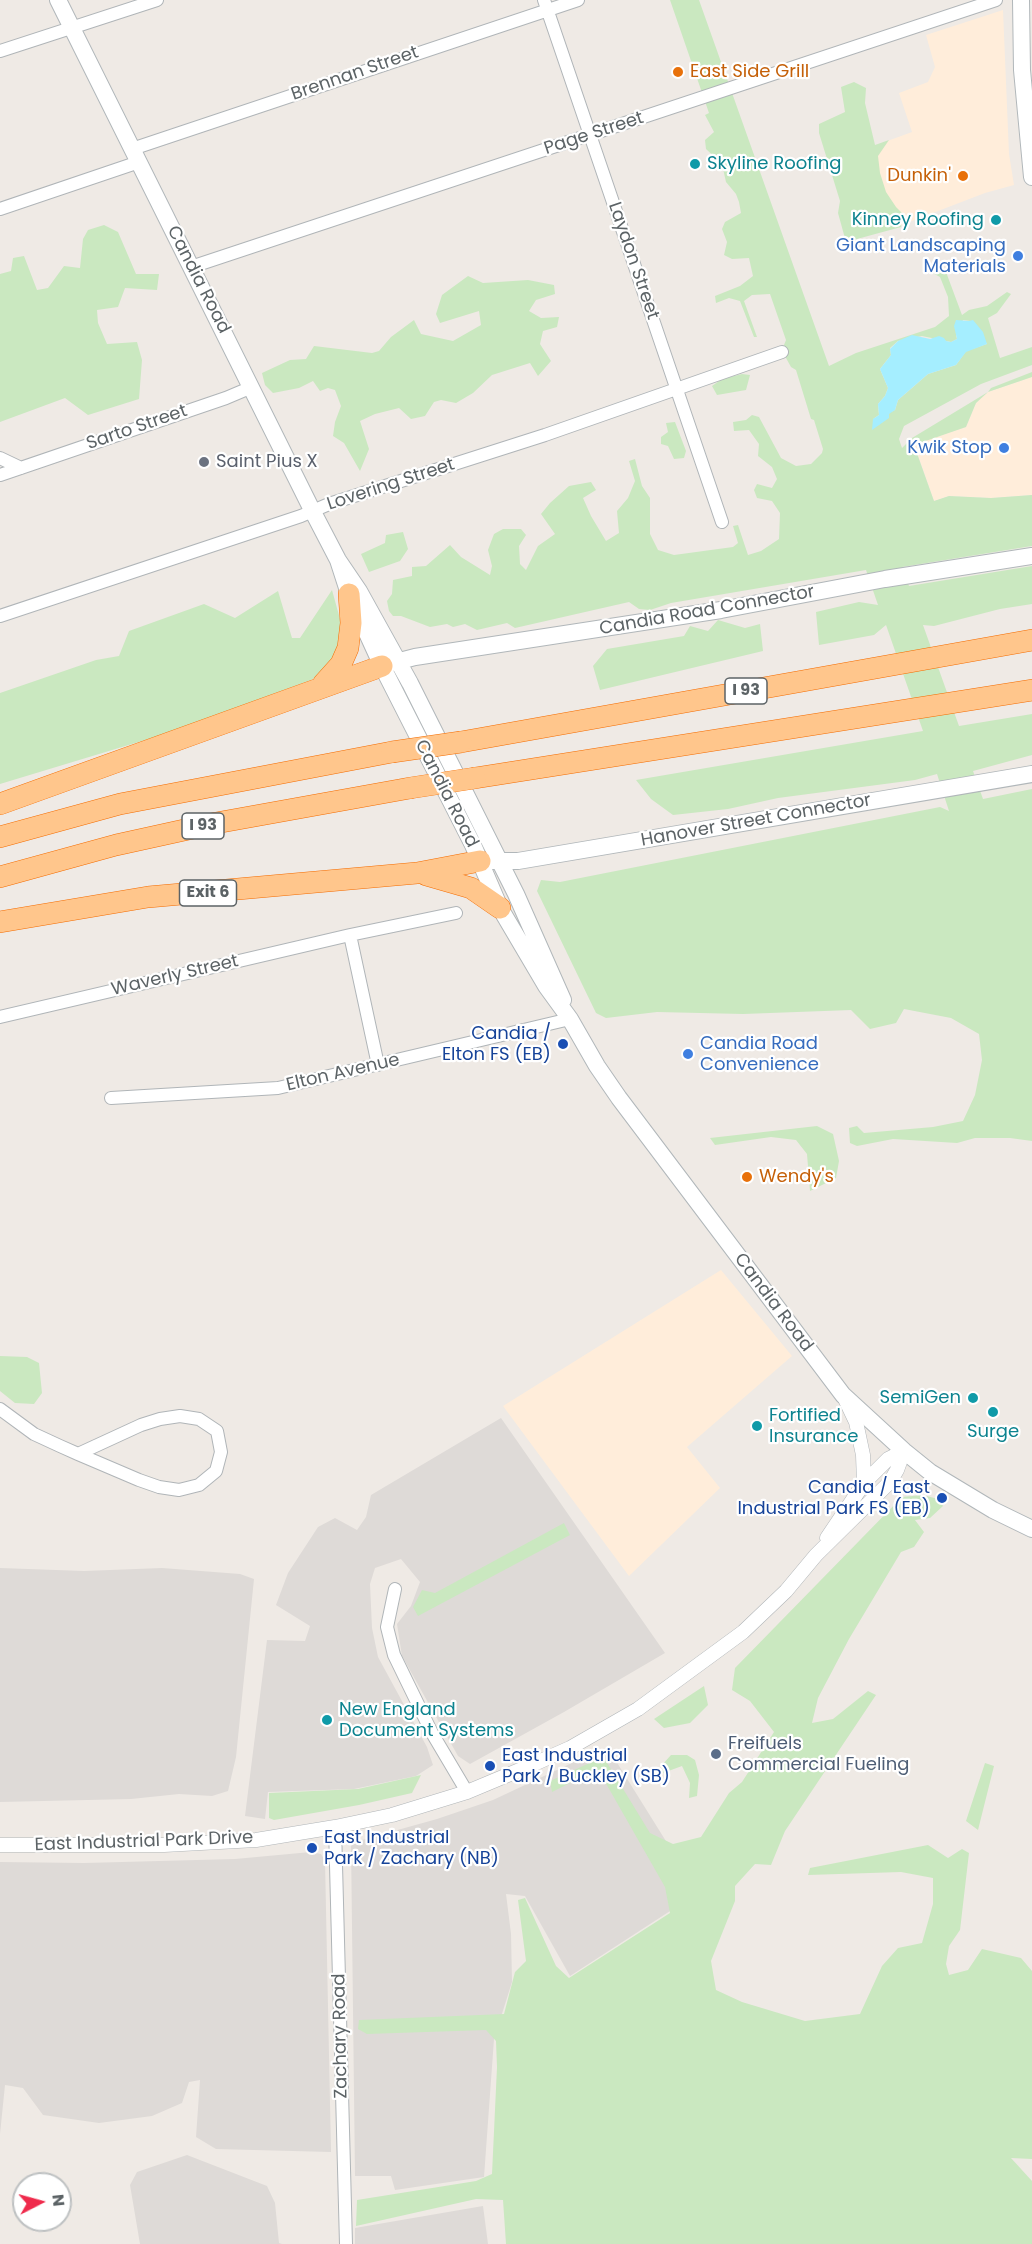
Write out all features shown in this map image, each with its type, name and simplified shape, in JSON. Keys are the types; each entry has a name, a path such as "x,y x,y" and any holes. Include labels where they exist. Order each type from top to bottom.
{"highway":[{"path":"321,686 336,671 348,648 349,594"},
{"name":"I 93","path":"0,837 120,804 392,752 461,742 1032,640"},
{"path":"0,804 321,686 390,663"},
{"name":"I 93","path":"0,877 116,845 216,823 410,788 1032,690"},
{"path":"417,873 490,861"},
{"path":"417,873 471,888 500,908"},
{"name":"Exit 6","path":"0,922 148,897 417,873"}],"main road":[{"name":"Candia Road","path":"58,0 313,512 338,560 359,591 390,663 490,861 556,981 570,1020"},
{"path":"1021,0 1022,70 1032,174"},
{"name":"Candia Road Connector","path":"390,663 415,657 721,610 885,579 1032,556"},
{"name":"Candia Road","path":"338,560 349,594 390,663"},
{"name":"Hanover Street Connector","path":"490,861 518,861 1032,774"},
{"name":"Candia Road","path":"490,861 500,908 597,1066 843,1395 930,1472 960,1491 1032,1529"}],"street":[{"path":"0,51 156,0"},
{"name":"Brennan Street","path":"0,209 136,155 392,61 546,6 578,0"},
{"name":"Page Street","path":"192,267 996,0"},
{"name":"Laydon Street","path":"546,6 722,522"},
{"name":"Lovering Street","path":"0,616 313,512 329,504 556,431 676,387 782,352"},
{"name":"Sarto Street","path":"0,475 226,398 252,387"},
{"path":"0,458 21,468"},
{"name":"Waverly Street","path":"0,1017 350,935 456,913"},
{"path":"350,935 378,1065"},
{"name":"Elton Avenue","path":"111,1098 278,1088 570,1020"},
{"path":"843,1395 856,1422 863,1455 864,1483"},
{"path":"0,1409 34,1434 78,1454 139,1480 159,1487 179,1490 199,1485 216,1471 221,1452 217,1431 199,1419 180,1416 141,1425 78,1454"},
{"name":"East Industrial Park Drive","path":"816,1555 864,1483 888,1460 904,1451"},
{"name":"East Industrial Park Drive","path":"0,1845 222,1843 335,1827 392,1815 467,1792 570,1748 646,1704 743,1632 786,1591 816,1555 890,1482 904,1451"},
{"path":"395,1589 387,1627 394,1655 411,1693 467,1792"},
{"name":"Zachary Road","path":"335,1827 346,2244"}],"shaded area":[{"path":"1003,10 1009,154 1014,185 985,193 891,229 863,150 912,132 899,93 928,82 935,67 926,35"},
{"path":"1032,377 1032,495 991,498 949,496 934,501 914,444 966,427 976,403 988,392"},
{"path":"721,1270 792,1356 687,1447 720,1488 629,1576 503,1406"},
{"path":"501,1418 665,1653 470,1764 458,1756 402,1656 397,1624 411,1606 420,1582 401,1559 375,1568 370,1584 372,1628 378,1657 427,1747 433,1765 416,1776 354,1789 268,1792 265,1819 245,1816 267,1640 305,1641 310,1626 276,1605 288,1573 318,1527 335,1518 357,1530 366,1517 371,1495"},
{"path":"0,1568 84,1571 162,1568 240,1574 254,1579 236,1757 228,1791 212,1796 179,1794 131,1799 0,1802"},
{"path":"611,1753 669,1846 687,1900 570,1976 525,1896 506,1894 511,1934 512,1982 494,2039 484,2177 395,2190 391,2176 355,2176 351,1843 437,1819 493,1800 591,1754"},
{"path":"311,1852 321,1854 325,1861 331,2152 216,2149 196,2137 200,2080 189,2082 182,2103 152,2116 99,2123 43,2115 23,2088 5,2085 0,2134 0,1862 84,1863 235,1859"},
{"path":"187,2155 267,2186 275,2203 279,2243 282,2244 140,2244 130,2185 137,2172"},
{"path":"483,2206 488,2244 355,2244 355,2228"}],"green space":[{"path":"670,0 699,0 829,366 856,353 935,327 949,316 948,297 940,277 929,271 946,272 962,315 969,310 987,306 1007,292 1011,294 997,313 988,318 1000,358 1032,347 1032,365 981,384 904,426 899,439 902,448 912,438 988,392 976,403 966,427 914,445 934,501 949,496 991,498 1032,495 1032,546 902,567 909,586 1032,566 1032,604 1000,609 934,626 923,625 959,726 1032,714 1032,755 973,771 983,799 1032,789 1032,1141 1010,1138 975,1138 957,1143 893,1139 857,1146 850,1143 849,1128 857,1126 864,1133 933,1127 963,1121 975,1095 982,1060 979,1034 951,1018 904,1009 896,1023 870,1029 851,1010 743,1014 657,1012 606,1018 596,1013 537,891 541,880 560,882 940,807 949,811 937,774 915,780 778,798 728,809 673,815 651,799 636,780 923,731 886,625 874,635 819,645 816,612 859,602 878,605 866,570 671,603 650,610 639,609 629,602 515,628 507,623 477,630 465,624 453,627 447,624 430,627 401,616 393,616 389,611 387,601 392,594 393,580 412,576 412,567 426,566 450,545 461,557 490,575 492,566 488,550 494,534 503,529 521,529 526,535 519,546 520,564 526,570 538,546 555,534 541,514 569,486 591,482 596,490 583,498 591,516 606,541 619,533 617,511 628,498 635,481 629,461 635,459 642,486 650,498 650,534 658,550 674,555 733,547 738,543 733,526 738,525 748,555 761,551 779,539 780,513 772,501 757,498 754,490 757,484 772,488 777,479 772,467 758,456 759,444 749,430 734,431 733,422 746,420 752,415 759,417 781,458 796,466 811,464 823,449 796,370 791,367 786,358 784,345 786,340 770,294 752,295 744,301 757,337 754,337 740,301 729,298 716,303 715,296 740,286 753,276 749,258 732,259 724,255 727,242 722,229 725,222 741,213 736,194 726,182 722,164 706,149 705,140 714,132 705,115 709,113","holes":["963,320 970,321 987,344 966,351 956,365 928,374 898,400 895,410 873,419 879,415 878,404 888,388 880,369 891,355 890,348 898,341 922,336 951,342 957,339 956,335"]},
{"path":"854,82 866,88 865,103 875,145 889,140 878,156 880,173 886,192 902,213 901,227 846,242 838,213 840,201 819,133 819,124 845,112 841,87"},
{"path":"104,225 118,232 136,274 159,274 157,290 125,288 118,307 97,310 98,323 107,344 137,342 142,360 139,399 88,415 65,398 0,422 0,274 11,271 13,258 24,256 37,290 48,288 64,266 80,268 83,239 88,230"},
{"path":"468,276 483,283 528,280 554,285 555,294 536,300 529,311 541,318 559,317 557,327 543,331 540,344 551,361 538,376 530,363 492,375 473,393 456,403 441,400 434,402 425,416 411,419 399,408 375,414 360,421 369,449 360,471 344,443 333,436 341,406 335,390 328,388 320,391 313,381 299,388 273,393 265,385 262,373 290,360 306,359 314,346 372,353 379,351 391,337 414,320 421,334 453,341 481,325 479,311 440,323 436,314 442,295"},
{"path":"1032,372 1032,377 988,392 991,388"},
{"path":"742,374 750,375 746,390 717,395 712,386 722,379"},
{"path":"675,422 686,451 684,458 674,459 668,446 661,444 661,437 668,432 666,423"},
{"path":"403,532 408,549 400,561 369,572 361,554 385,543 386,535"},
{"path":"332,590 340,619 340,648 325,671 311,680 165,734 0,784 0,693 96,660 119,656 129,631 204,604 235,618 278,591 292,638 300,638"},
{"path":"718,620 745,628 760,624 763,651 600,690 593,666 607,649 684,636 690,626 708,631"},
{"path":"817,1126 833,1134 839,1161 836,1178 810,1191 807,1154 796,1140 771,1137 715,1145 710,1138"},
{"path":"0,1356 27,1357 39,1363 42,1393 34,1404 15,1403 0,1391"},
{"path":"923,1495 938,1499 943,1506 930,1518 915,1520 924,1532 914,1547 901,1552 849,1639 818,1698 812,1723 833,1719 868,1691 876,1695 785,1831 771,1865 755,1864 735,1886 735,1901 711,1961 716,1990 742,2002 805,2021 860,2014 882,1966 898,1948 922,1943 933,1904 933,1878 901,1872 808,1875 810,1868 928,1845 948,1858 962,1849 969,1853 960,1930 949,1946 946,1964 949,1975 968,1970 982,1949 1021,1958 1032,1971 1032,2159 1011,2158 1032,2181 1032,2244 506,2244 503,2200 476,2199 356,2226 357,2200 476,2181 492,2174 497,2067 496,2041 486,2030 367,2034 358,2029 359,2020 504,2014 515,1972 526,1961 518,1900 525,1898 556,1966 569,1978 670,1913 665,1887 604,1780 594,1771 552,1792 550,1781 594,1761 606,1761 650,1833 673,1844 701,1837 729,1793 742,1782 774,1732 750,1701 732,1690 735,1668 902,1497"},
{"path":"564,1523 570,1535 418,1616 413,1607 422,1590 435,1593"},
{"path":"704,1686 708,1705 690,1723 664,1728 654,1719"},
{"path":"671,1755 687,1755 695,1760 699,1775 697,1796 689,1798 690,1783 682,1766 663,1773 662,1765"},
{"path":"985,1763 994,1766 978,1830 966,1821"},
{"path":"421,1775 412,1793 274,1820 269,1818 269,1793 358,1789"}],"water":[{"path":"956,320 973,320 983,332 987,344 966,352 956,365 928,374 898,400 889,418 872,430 873,419 879,415 878,404 888,388 880,369 891,355 890,349 898,341 912,335 930,339 939,336 951,342 957,339 954,326"}],"place":[{"name":"East Side Grill","path":"678,72"},
{"name":"Skyline Roofing","path":"695,164"},
{"name":"Dunkin'","path":"963,176"},
{"name":"Kinney Roofing","path":"996,220"},
{"name":"Giant Landscaping Materials","path":"1018,256"},
{"name":"Kwik Stop","path":"1004,448"},
{"name":"Saint Pius X","path":"204,462"},
{"name":"Candia / Elton FS (EB)","path":"563,1044"},
{"name":"Candia Road Convenience","path":"688,1054"},
{"name":"Wendy's","path":"747,1177"},
{"name":"SemiGen","path":"973,1398"},
{"name":"Surge","path":"993,1412"},
{"name":"Fortified Insurance","path":"757,1426"},
{"name":"Candia / East Industrial Park FS (EB)","path":"942,1498"},
{"name":"New England Document Systems","path":"327,1720"},
{"name":"Freifuels Commercial Fueling","path":"716,1754"},
{"name":"East Industrial Park / Buckley (SB)","path":"490,1766"},
{"name":"East Industrial Park / Zachary (NB)","path":"312,1848"}]}
